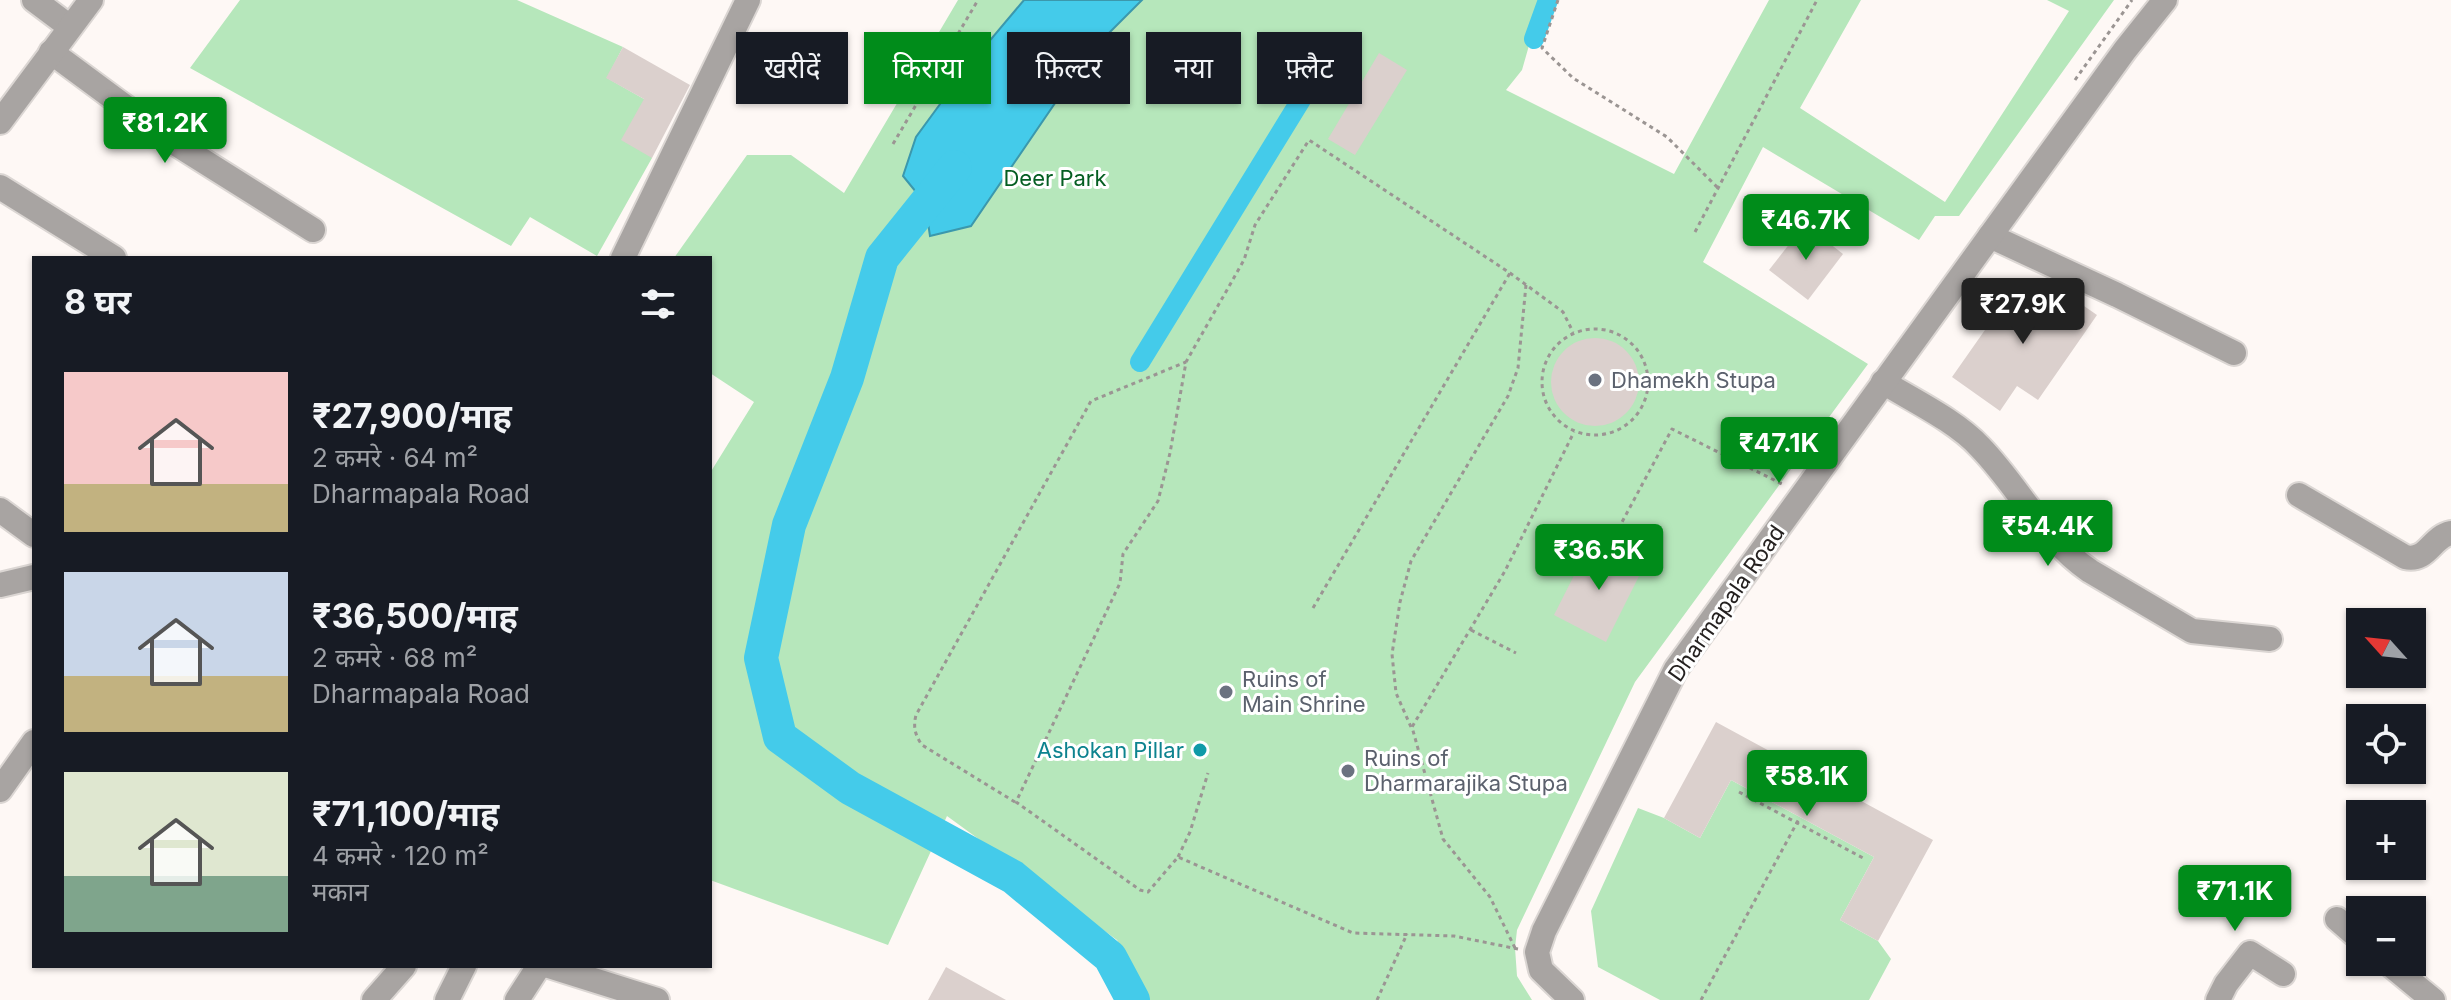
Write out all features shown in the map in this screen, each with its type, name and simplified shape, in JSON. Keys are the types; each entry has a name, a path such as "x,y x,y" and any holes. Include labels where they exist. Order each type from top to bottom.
{"street":[{"path":"34,0 70,27"},
{"path":"0,122 91,0"},
{"path":"624,256 748,0"},
{"name":"Dharmapala Road","path":"1526,950 1544,931 1676,669 2125,50 2165,0"},
{"path":"51,52 170,140 313,230"},
{"path":"0,187 111,256"},
{"path":"1990,236 2234,353"},
{"path":"1883,382 1979,446 2040,524 2068,554 2090,571 2192,631 2270,639"},
{"path":"2299,495 2405,557 2421,557 2440,537 2451,533"},
{"path":"0,510 32,534"},
{"path":"0,585 32,577"},
{"path":"0,790 32,745"},
{"path":"2337,919 2346,927"},
{"path":"1526,950 1541,970 1572,1000"},
{"path":"2218,1000 2250,953 2283,974"},
{"path":"374,1000 402,968"},
{"path":"447,1000 463,968"},
{"path":"517,1000 538,968"},
{"path":"555,968 657,1000"},
{"path":"2404,976 2433,1000"}],"path":[{"path":"893,144 978,0"},
{"path":"1558,0 1542,48 1573,78 1667,137 1718,188"},
{"path":"1695,232 1817,0"},
{"path":"1016,802 1120,583 1123,554 1158,501 1186,362 1244,260 1255,225 1309,140 1510,273 1563,312 1573,332"},
{"path":"1313,608 1510,273"},
{"path":"1526,285 1518,368 1508,396 1411,561 1400,602 1392,654 1396,693 1412,727 1443,839 1490,897 1526,950"},
{"path":"1592,328 1610,330 1630,340 1642,356 1648,371 1647,395 1629,424 1612,433 1592,436 1574,432 1558,422 1546,405 1541,374 1556,344 1573,332 1592,328"},
{"path":"1186,362 1091,401 916,715 914,724 916,737 922,745 1016,802 1140,890 1148,892 1178,857 1190,832 1208,773"},
{"path":"1607,550 1672,429 1783,485"},
{"path":"1412,727 1505,571 1574,432"},
{"path":"1471,630 1516,653"},
{"path":"1739,792 1863,858"},
{"path":"1701,1000 1800,817"},
{"path":"1178,857 1353,933 1454,936 1526,950"},
{"path":"1377,1000 1407,934"}],"green space":[{"path":"240,0 517,0 623,47 607,78 644,99 652,158 597,256 530,217 511,246 190,68"},
{"name":"Deer Park","path":"958,0 1542,0 1522,70 1506,90 1674,174 1769,0 1861,0 1800,108 1945,202 2069,11 2047,0 2114,0 1959,216 1935,216 1919,240 1763,147 1703,262 1868,364 1635,682 1517,930 1517,976 1532,1000 1150,1000 1117,940 947,816 888,945 712,881 712,470 754,402 712,374 712,256 675,256 747,155 791,155 844,193 897,104 991,104 991,32 939,32"},
{"path":"1731,780 1874,857 1840,920 1878,941 1891,959 1869,1000 1660,1000 1598,967 1591,911 1638,808 1700,838"}],"water":[{"path":"1024,0 1142,0 1110,32 1007,32 1007,104 1054,104 971,226 930,236 925,203 903,176 916,137 940,104 991,104 991,39"}],"building":[{"path":"623,47 690,85 652,158 621,140 644,99 606,78"},
{"path":"1379,53 1407,70 1355,155 1328,139 1349,104 1362,104 1362,82"},
{"path":"1805,224 1843,254 1808,300 1769,270"},
{"path":"2020,280 2062,309 2071,297 2097,315 2038,400 2017,386 2000,411 1952,377"},
{"name":"Dhamekh Stupa","path":"1586,338 1604,338 1620,345 1632,357 1639,373 1639,391 1632,407 1620,419 1604,426 1586,426 1570,419 1558,407 1551,391 1551,373 1558,357 1570,345"},
{"path":"1591,542 1643,568 1606,642 1554,615"},
{"path":"1716,722 1933,840 1878,941 1840,920 1874,857 1731,780 1700,838 1664,818"},
{"path":"946,967 1006,1000 928,1000"}],"waterway":[{"path":"1534,39 1548,0"},
{"path":"1140,362 1298,104"},
{"path":"955,167 882,258 847,378 789,525 761,658 780,737 850,788 1013,877 1110,957 1133,1000"}],"place":[{"name":"Dhamekh Stupa","path":"1595,380"},
{"name":"Ruins of Main Shrine","path":"1226,692"},
{"name":"Ashokan Pillar","path":"1200,750"},
{"name":"Ruins of Dharmarajika Stupa","path":"1348,771"}]}
